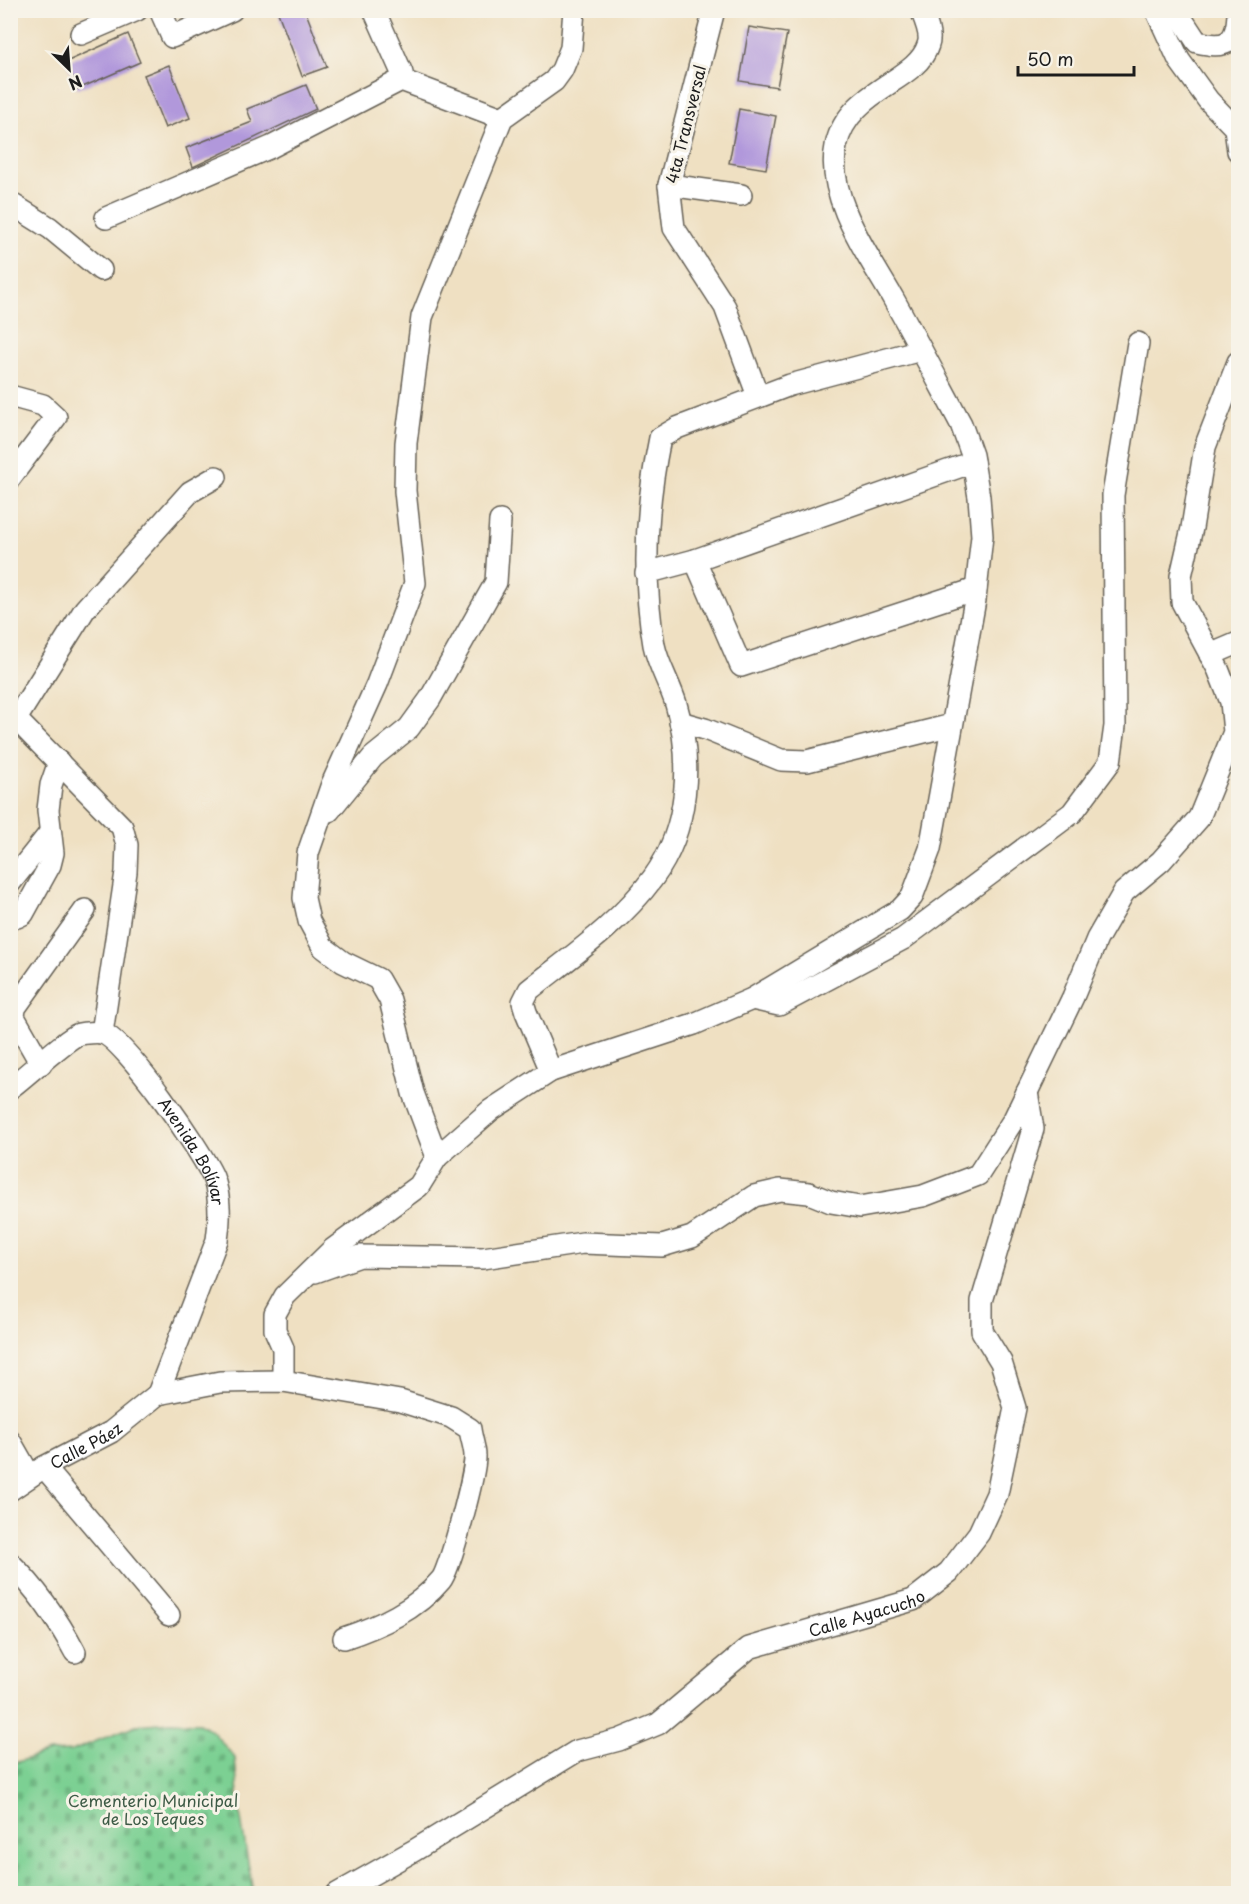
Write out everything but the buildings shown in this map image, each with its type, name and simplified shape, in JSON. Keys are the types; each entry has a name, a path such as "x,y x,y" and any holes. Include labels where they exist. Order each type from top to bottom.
{"street":[{"path":"81,34 137,10"},
{"path":"160,10 172,37 232,10"},
{"path":"374,10 402,73 401,81"},
{"path":"437,1157 413,1093 390,1000 378,979 343,962 323,947 309,921 304,898 308,853 415,583 405,491 406,443 422,317 502,118 554,81 562,70 571,48 574,10"},
{"name":"4ta Transversal","path":"714,10 669,185 674,228 725,307 758,396"},
{"path":"283,1381 283,1348 275,1330 274,1314 285,1296 332,1250 419,1186 437,1157 491,1110 551,1071 694,1024 752,999 900,910 912,897 930,849 976,589 982,536 973,462 962,424 876,274 854,230 837,184 836,147 847,119 873,92 921,61 929,43 927,24 921,10"},
{"path":"1156,10 1179,60 1208,100 1233,121 1239,151"},
{"path":"1176,10 1197,42 1214,46 1225,44 1233,39 1238,29 1239,15"},
{"path":"106,218 271,147 401,81 502,118"},
{"path":"669,185 741,195"},
{"path":"10,203 50,228 101,270"},
{"path":"752,999 779,1005 903,939 1072,813 1110,762 1115,726 1113,495 1138,343"},
{"path":"551,1071 523,1002 529,990 606,928 653,878 672,844 683,810 686,771 680,722 654,647 646,573 652,476 660,438 677,428 790,385 921,350"},
{"path":"309,1275 360,1256 483,1258 583,1243 662,1246 692,1238 754,1197 780,1190 809,1193 831,1202 860,1207 923,1196 978,1175 1014,1119 1098,939 1124,892 1161,861 1199,818 1215,784 1234,732 1232,702 1182,602 1181,576 1192,528 1205,447 1239,362"},
{"path":"10,396 43,405 56,417 10,478"},
{"path":"646,573 695,560 973,462"},
{"path":"10,1088 79,1034 102,1034 126,872 127,845 122,827 59,762 13,721 85,609 190,492 216,477"},
{"path":"318,824 373,757 409,728 430,699 495,582 500,521"},
{"path":"695,560 741,666 976,589"},
{"path":"1210,655 1239,643"},
{"path":"680,722 781,760 807,761 952,725"},
{"path":"10,914 17,917 23,914 43,881 53,853 49,834 51,785 59,762"},
{"path":"10,884 49,834"},
{"path":"41,1064 14,1017 15,1008 85,910"},
{"name":"Avenida Bolívar","path":"102,1034 119,1044 187,1131 213,1179 220,1214 217,1240 207,1270 182,1327 158,1394"},
{"name":"Calle Ayacucho","path":"337,1893 415,1850 577,1751 620,1740 658,1724 749,1648 913,1600 949,1572 979,1533 997,1494 1016,1408 1001,1362 982,1331 982,1301 1033,1129 1027,1092"},
{"path":"158,1394 220,1382 283,1381 400,1401 451,1417 470,1429 476,1458 470,1489 443,1579 410,1608 376,1628 344,1638"},
{"name":"Calle Páez","path":"10,1490 37,1471 111,1432 158,1394"},
{"path":"10,1441 169,1615"},
{"path":"10,1563 34,1586 57,1617 75,1652"}],"green space":[{"name":"Cementerio Municipal de Los Teques","path":"171,1722 199,1723 212,1731 235,1758 239,1807 253,1893 11,1893 11,1764 49,1752 72,1751 136,1725"}]}
